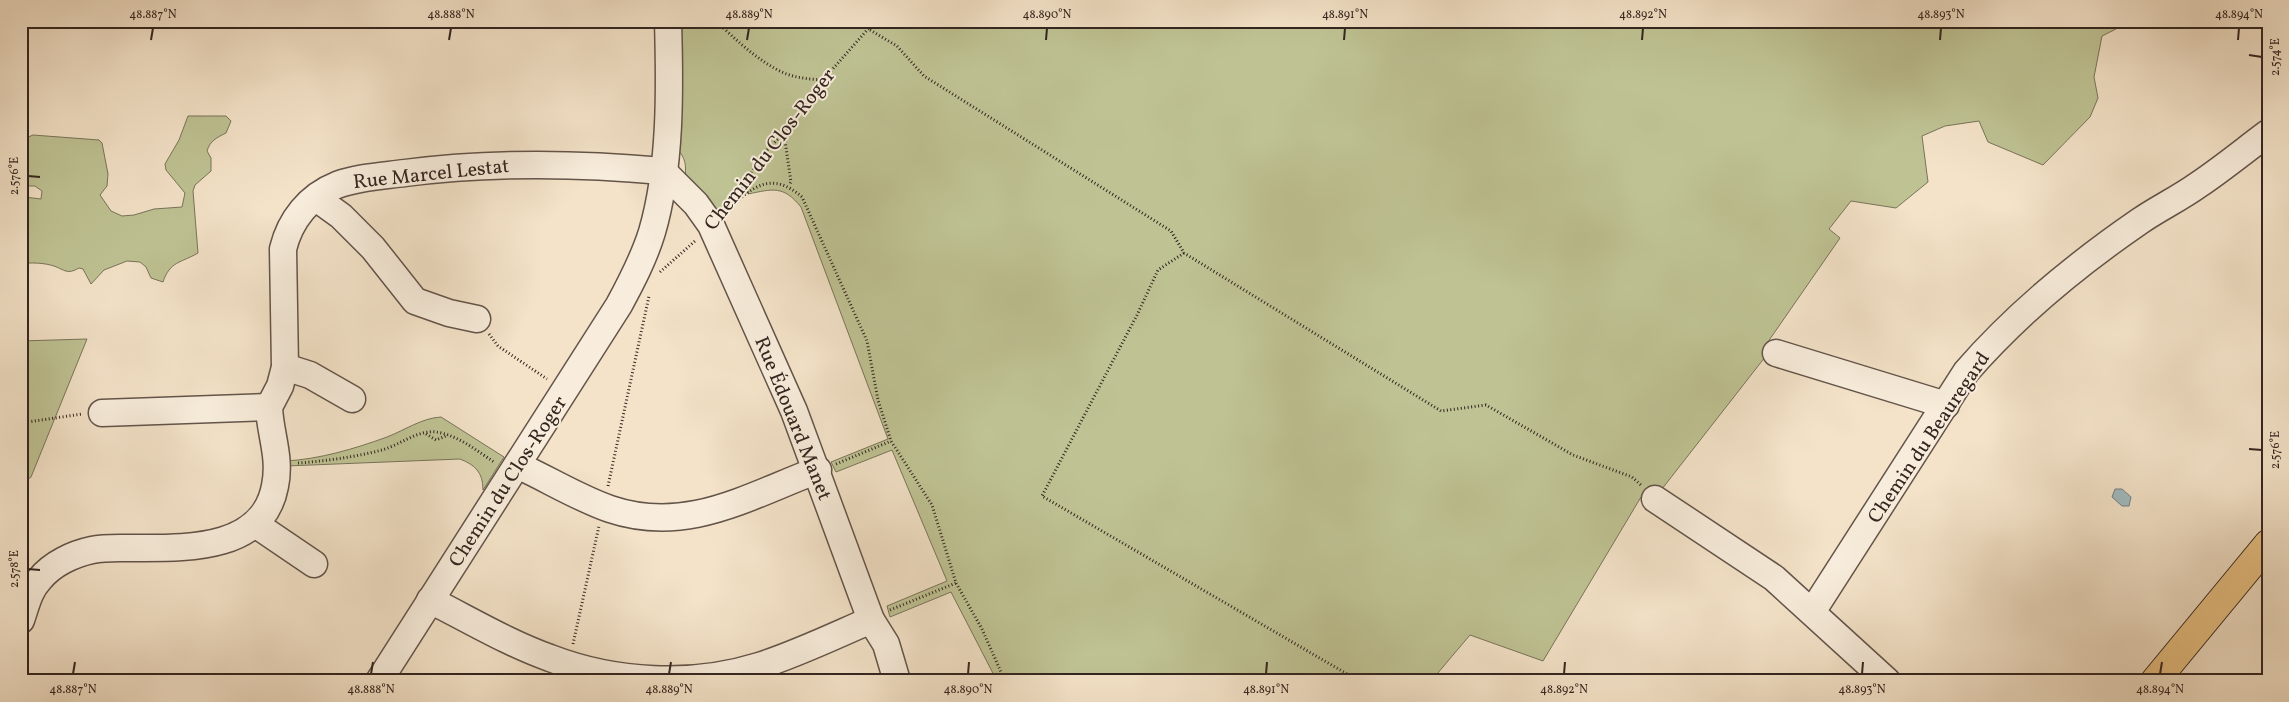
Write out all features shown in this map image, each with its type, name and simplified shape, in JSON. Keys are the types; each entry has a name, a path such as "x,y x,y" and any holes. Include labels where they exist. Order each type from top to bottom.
{"main road":[{"path":"2155,681 2268,544"}],"street":[{"name":"Chemin du Clos-Roger","path":"379,681 564,391 640,282 663,171 668,99 668,21"},
{"name":"Chemin du Beauregard","path":"1812,612 1966,372 1990,345 2040,297 2080,264 2142,220 2197,186 2268,132"},
{"name":"Rue Marcel Lestat","path":"269,407 280,386 285,367 283,249 293,221 316,198 338,185 354,180 458,167 547,164 598,165 663,171"},
{"name":"Rue Édouard Manet","path":"663,171 716,221 818,470 871,620 886,644 897,681"},
{"path":"316,198 341,216 373,248 415,301 449,313 477,319"},
{"path":"1776,353 1946,405"},
{"path":"285,367 310,375 352,399"},
{"path":"21,620 32,589 40,578 71,557 103,548 162,548 212,543 236,537 255,524 272,497 276,479 276,466 275,439 269,407 102,413"},
{"path":"514,469 603,506 628,514 654,518 698,515 723,508 818,470"},
{"path":"1655,500 1774,578 1887,681"},
{"path":"255,524 314,564"},
{"path":"430,600 531,651 569,665 605,673 664,679 715,675 759,666 871,620"}],"path":[{"path":"716,21 747,47 783,73 804,79 823,80"},
{"name":"Chemin du Clos-Roger","path":"640,282 716,221 745,184 764,152 784,133 823,80 870,30 875,21"},
{"path":"870,30 897,46 924,76 1171,231 1184,254 1441,411 1486,405 1573,455 1632,477 1655,500"},
{"path":"784,133 791,182 789,186"},
{"path":"716,221 753,188 768,183 789,186 802,197 868,341 878,400 891,441 932,505 956,583 982,629 1005,681"},
{"path":"1184,254 1158,270 1138,315 1042,496 1359,681"},
{"path":"569,665 649,299 640,282"},
{"path":"477,319 498,346 564,391"},
{"path":"21,423 102,413"},
{"path":"276,466 350,457 384,450 412,436 438,432 462,441 514,469"},
{"path":"425,434 436,440 448,435"},
{"path":"818,470 891,441"},
{"path":"871,620 956,583"}],"green space":[{"path":"672,21 2121,21 2116,29 2102,36 2094,77 2098,98 2090,117 2043,165 1988,142 1979,121 1945,126 1922,136 1928,182 1896,208 1851,201 1829,229 1840,238 1763,349 1769,352 1651,503 1641,497 1543,661 1470,635 1431,681 997,681 951,592 890,617 887,606 947,581 892,450 836,472 831,462 888,439 801,207 789,195 777,190 748,194 749,191 720,213 685,177 686,167 684,159 672,145"},
{"path":"188,116 226,116 231,121 226,133 216,138 210,145 207,151 211,158 211,171 195,185 193,191 198,253 173,266 163,282 151,278 146,267 140,262 127,261 104,270 91,284 83,269 79,268 69,271 46,264 21,264 21,200 24,197 41,199 42,191 35,186 21,186 21,140 33,135 99,140 102,143 108,174 107,186 100,195 111,211 122,216 134,215 154,209 182,207 185,193 166,170 165,164 179,140"},
{"path":"87,339 31,477 21,485 21,341"},
{"path":"441,417 504,457 483,490 480,474 470,464 460,459 286,466 286,461 324,456 350,449 387,437 420,422"}],"water":[{"path":"2115,489 2122,489 2131,497 2129,506 2122,506 2112,497"}]}
